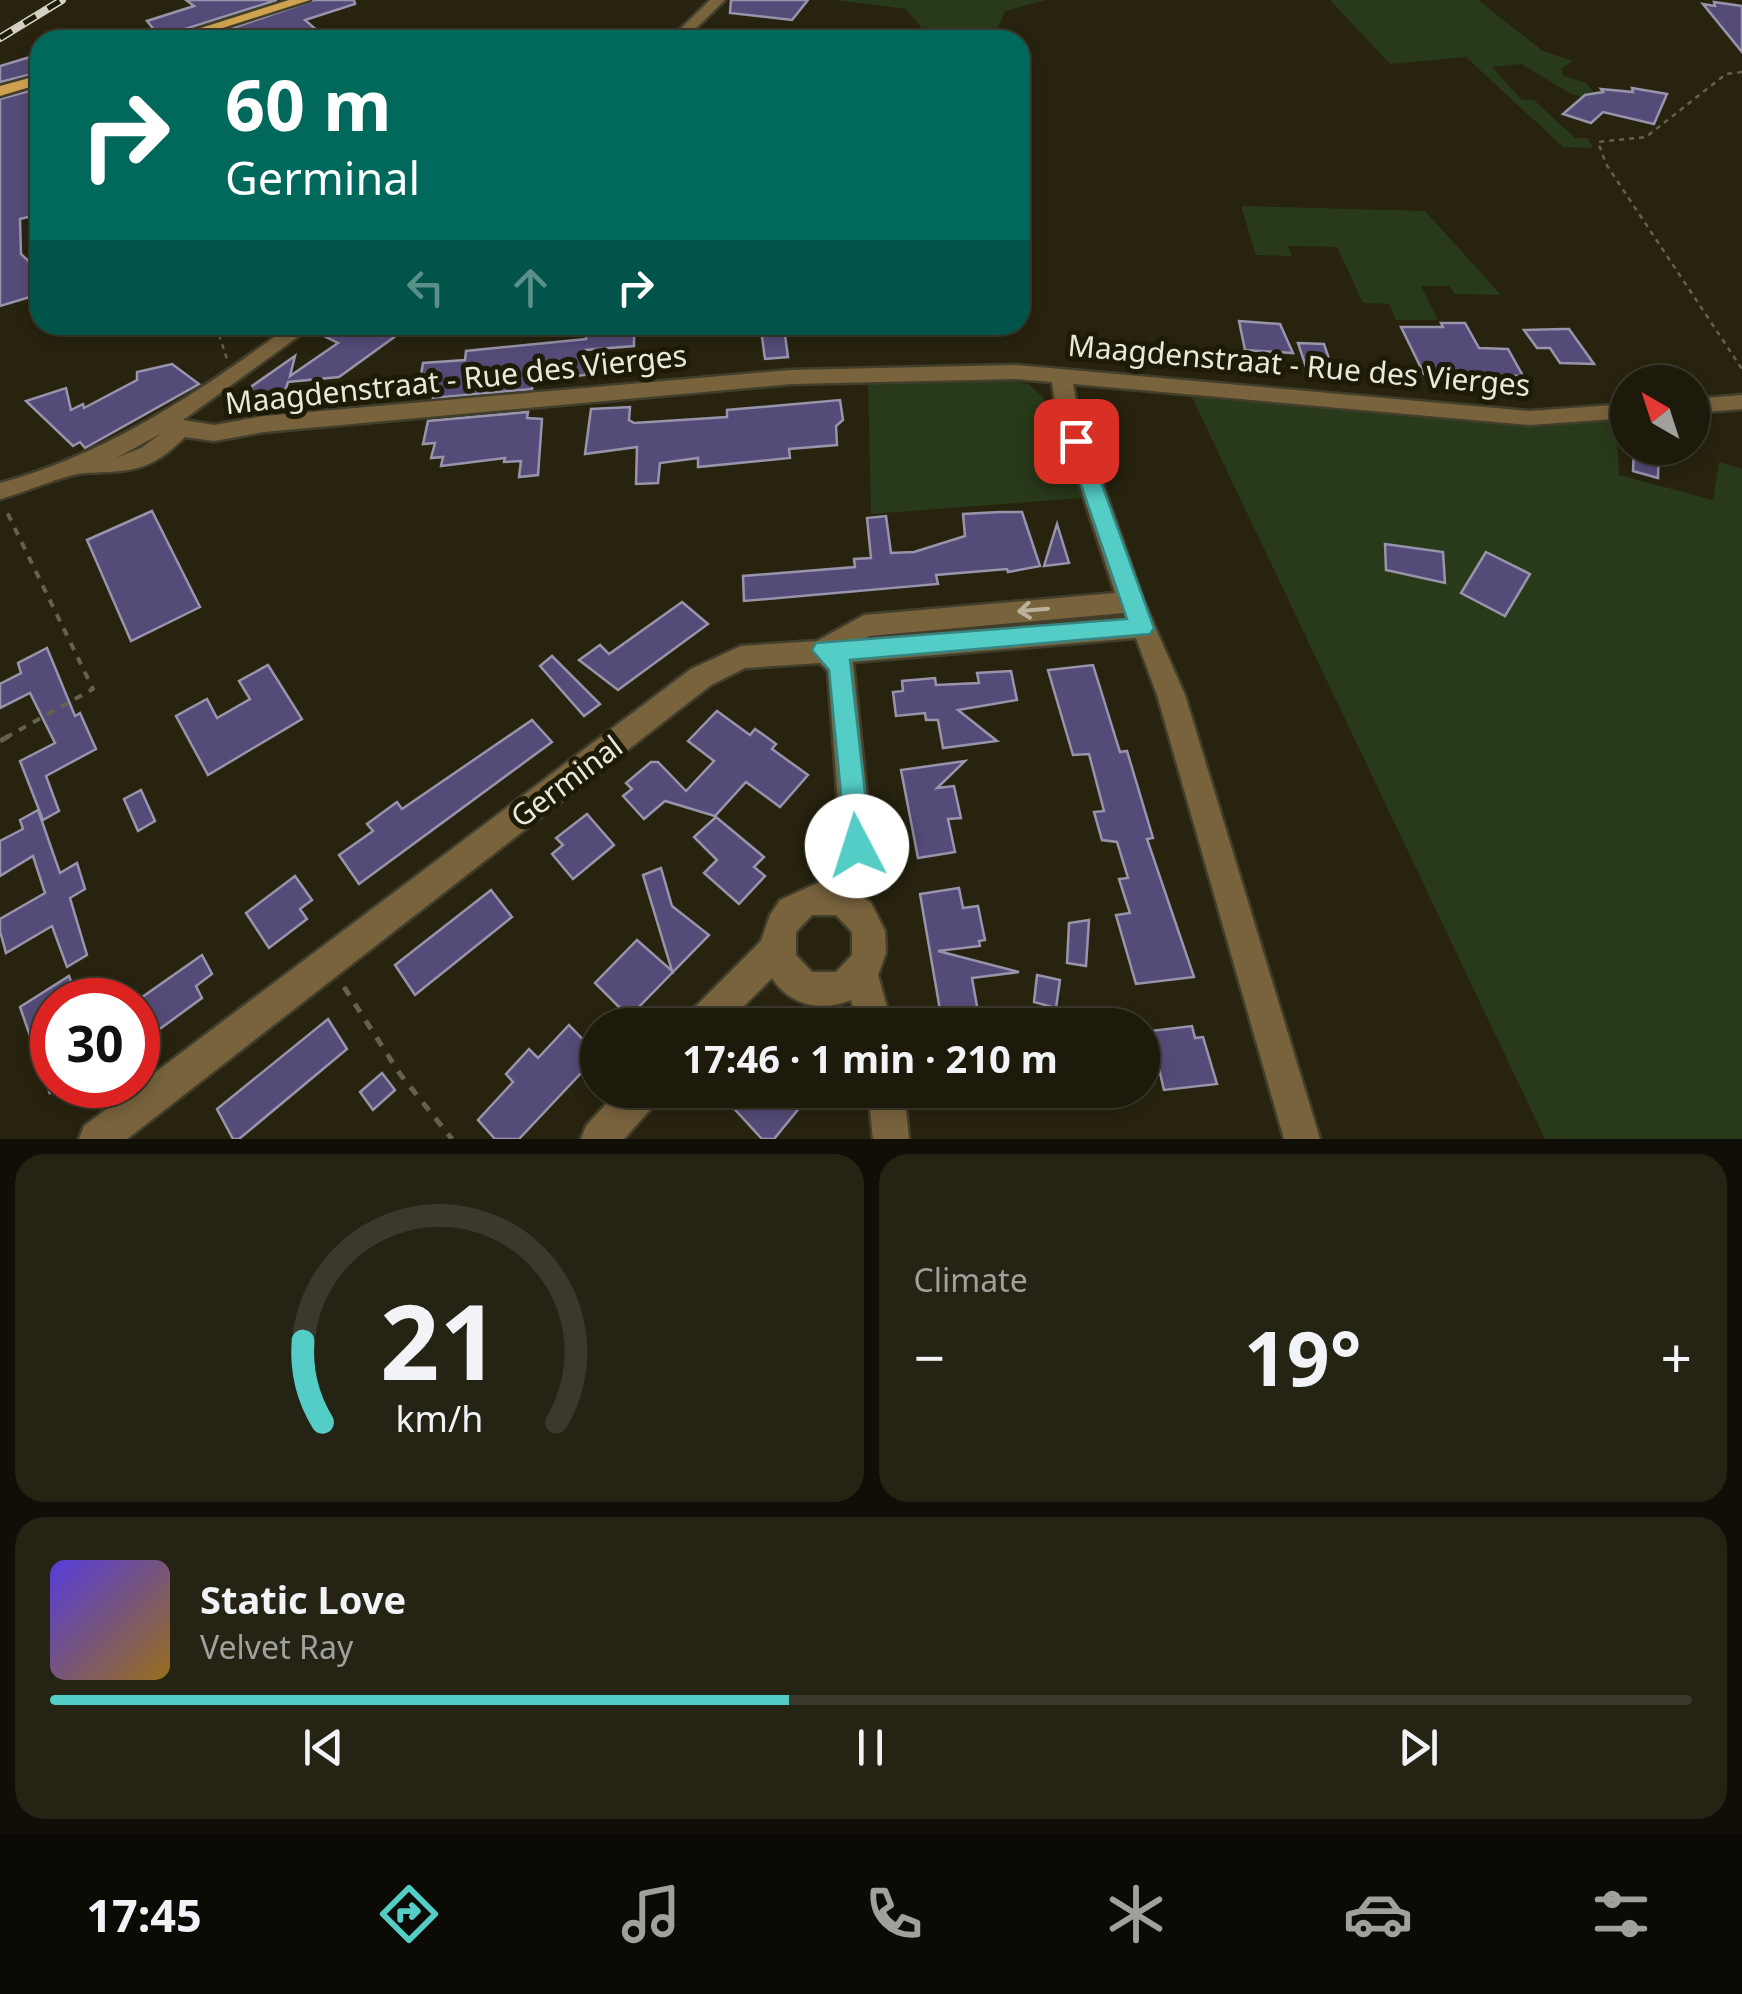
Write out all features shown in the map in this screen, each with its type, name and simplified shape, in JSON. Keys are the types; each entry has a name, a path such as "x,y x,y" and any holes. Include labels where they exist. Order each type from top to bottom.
{"main road":[{"path":"213,30 303,0"},
{"path":"0,91 30,82"}],"street":[{"path":"686,30 718,0"},
{"path":"2,490 81,465 98,468 141,460 164,446 173,425 291,335"},
{"name":"Maagdenstraat - Rue des Vierges","path":"173,425 206,435 264,424 791,377 1015,372 1530,418 1610,413"},
{"path":"1061,376 1068,416 1136,614 1155,650 1171,695 1302,1139"},
{"path":"1710,405 1742,402"},
{"name":"Germinal","path":"96,1139 701,677 741,657 824,650 874,651 1136,614"},
{"path":"824,650 841,666 857,846 828,898"},
{"path":"718,1008 778,948 789,914 803,902 828,898 854,906 865,920 870,937 869,956 860,972 846,985 828,991 810,990 794,980 782,966 778,948"},
{"path":"860,972 870,1008"},
{"path":"599,1139 627,1108"},
{"path":"888,1108 891,1139"}],"path":[{"path":"1742,72 1726,74 1646,136 1598,142 1606,164 1742,368"},
{"path":"219,335 227,359 242,371"},
{"path":"0,741 93,689 5,507 2,490"},
{"path":"328,962 400,1074 452,1139"}],"green space":[{"path":"835,0 1046,0 1005,11 997,30 924,30 906,9"},
{"path":"1330,0 1478,0 1543,51 1573,61 1561,69 1564,76 1586,83 1602,102 1571,94 1521,64 1492,67 1522,100 1534,100 1575,138 1588,138 1593,148 1563,147 1466,57 1390,64"},
{"path":"1241,206 1425,211 1501,295 1455,294 1449,286 1421,286 1438,320 1396,320 1389,304 1363,303 1337,247 1288,246 1292,256 1256,255"},
{"path":"1004,378 1028,384 1043,397 1082,498 871,514 868,380"},
{"path":"1188,389 1610,417 1610,465 1618,465 1619,475 1713,500 1719,462 1742,469 1742,1139 1545,1139"}],"building":[{"path":"186,0 277,0 182,30 154,30 147,21 194,6"},
{"path":"314,0 354,0 355,4 305,20 316,30 227,30"},
{"path":"731,0 808,0 792,20 730,13"},
{"path":"1714,2 1742,6 1742,52 1703,4 1715,6"},
{"path":"30,57 30,74 0,82 0,66"},
{"path":"1632,88 1667,94 1654,124 1603,112 1591,123 1563,114 1585,95 1603,92 1601,89 1633,92"},
{"path":"30,91 30,216 20,219 21,254 30,263 30,297 0,306 0,99"},
{"path":"1239,321 1280,324 1293,353 1245,350"},
{"path":"1441,323 1465,323 1479,348 1508,349 1523,376 1424,374 1401,327 1443,327"},
{"path":"1569,329 1594,364 1560,363 1550,348 1537,348 1524,330"},
{"path":"397,335 339,377 288,382 280,407 266,406 251,395 252,386 295,356 290,376 338,343 326,337"},
{"path":"586,335 634,335 634,346 586,350 585,375 534,381 532,389 433,398 434,390 418,392 423,363 465,360 466,351 586,339"},
{"path":"762,335 785,335 788,357 765,359"},
{"path":"1298,343 1324,344 1332,368 1306,367"},
{"path":"172,364 199,384 85,448 80,442 73,446 26,401 66,388 71,410 83,404 84,408 137,380 137,372"},
{"path":"840,400 843,420 836,426 837,445 789,449 790,458 698,467 698,458 660,463 658,483 636,484 637,447 585,454 591,409 630,407 629,420 634,423 727,417 727,410"},
{"path":"528,412 527,418 542,419 538,475 519,477 521,461 504,462 505,458 441,466 443,457 431,458 435,443 423,444 428,421"},
{"path":"1633,465 1658,465 1658,478 1633,471"},
{"path":"152,511 200,607 131,641 87,540"},
{"path":"1022,512 1040,566 1008,572 1007,569 936,575 938,584 744,601 743,576 855,567 854,559 871,558 867,518 886,516 891,553 914,552 965,536 963,514"},
{"path":"1057,524 1069,563 1044,566"},
{"path":"1385,544 1443,552 1445,583 1386,570"},
{"path":"1486,552 1530,574 1505,616 1461,593"},
{"path":"682,602 708,624 618,690 579,660 600,645 609,654"},
{"path":"47,648 75,716 80,713 96,749 46,776 59,811 43,820 20,761 55,743 30,693 0,708 0,684 21,673 18,663"},
{"path":"552,656 600,704 584,716 540,666"},
{"path":"268,665 302,719 208,775 176,716 207,699 217,718 250,699 239,681"},
{"path":"1093,665 1120,752 1127,751 1153,838 1147,839 1194,977 1136,984 1116,915 1130,913 1119,879 1128,878 1117,842 1102,840 1094,812 1104,811 1089,754 1073,755 1048,670"},
{"path":"1011,671 1017,700 958,710 997,741 943,748 938,720 926,720 925,713 896,716 893,692 903,691 902,681 935,678 936,685 979,683 977,673"},
{"path":"717,711 750,735 755,729 765,736 776,744 772,749 808,775 780,807 746,782 715,816 665,801 644,819 623,796 632,789 626,783 651,762 658,762 686,791 714,761 688,741"},
{"path":"532,720 552,742 359,884 339,855 373,831 367,824 397,802 402,809"},
{"path":"965,761 937,788 954,786 961,818 948,819 955,852 918,858 901,770"},
{"path":"141,790 155,821 138,831 124,799"},
{"path":"38,810 60,873 77,863 85,889 70,898 87,955 67,967 52,926 6,953 0,931 0,919 45,893 33,856 0,876 0,841 23,829 20,820"},
{"path":"587,814 614,845 573,879 552,854 563,845 556,838"},
{"path":"716,817 764,857 754,867 765,876 739,904 704,873 717,860 694,837"},
{"path":"661,868 672,906 709,935 638,1008 620,1008 595,983 637,940 672,971 643,875"},
{"path":"295,876 312,900 300,909 307,919 269,948 246,913"},
{"path":"959,888 963,908 978,906 985,940 979,941 980,946 938,951 1019,972 972,978 977,1008 940,1008 920,894"},
{"path":"491,890 512,917 415,995 395,965"},
{"path":"1089,920 1086,966 1067,963 1069,923"},
{"path":"202,955 212,974 196,986 202,998 160,1029 160,985"},
{"path":"1037,975 1060,980 1056,1008 1034,1002"},
{"path":"30,1001 30,1036 20,1007"},
{"path":"328,1019 347,1049 239,1139 233,1139 217,1109"},
{"path":"569,1025 580,1036 580,1074 519,1139 495,1139 478,1120 513,1082 506,1074 529,1049 538,1058"},
{"path":"1192,1026 1195,1038 1203,1037 1217,1084 1164,1090 1160,1030"},
{"path":"382,1073 395,1090 373,1110 360,1092"},
{"path":"734,1108 799,1108 774,1139 762,1139"}],"railway":[{"path":"0,38 62,0"}],"route":[{"path":"857,846 841,666 824,650 874,651 1142,628 1076,441"}]}
